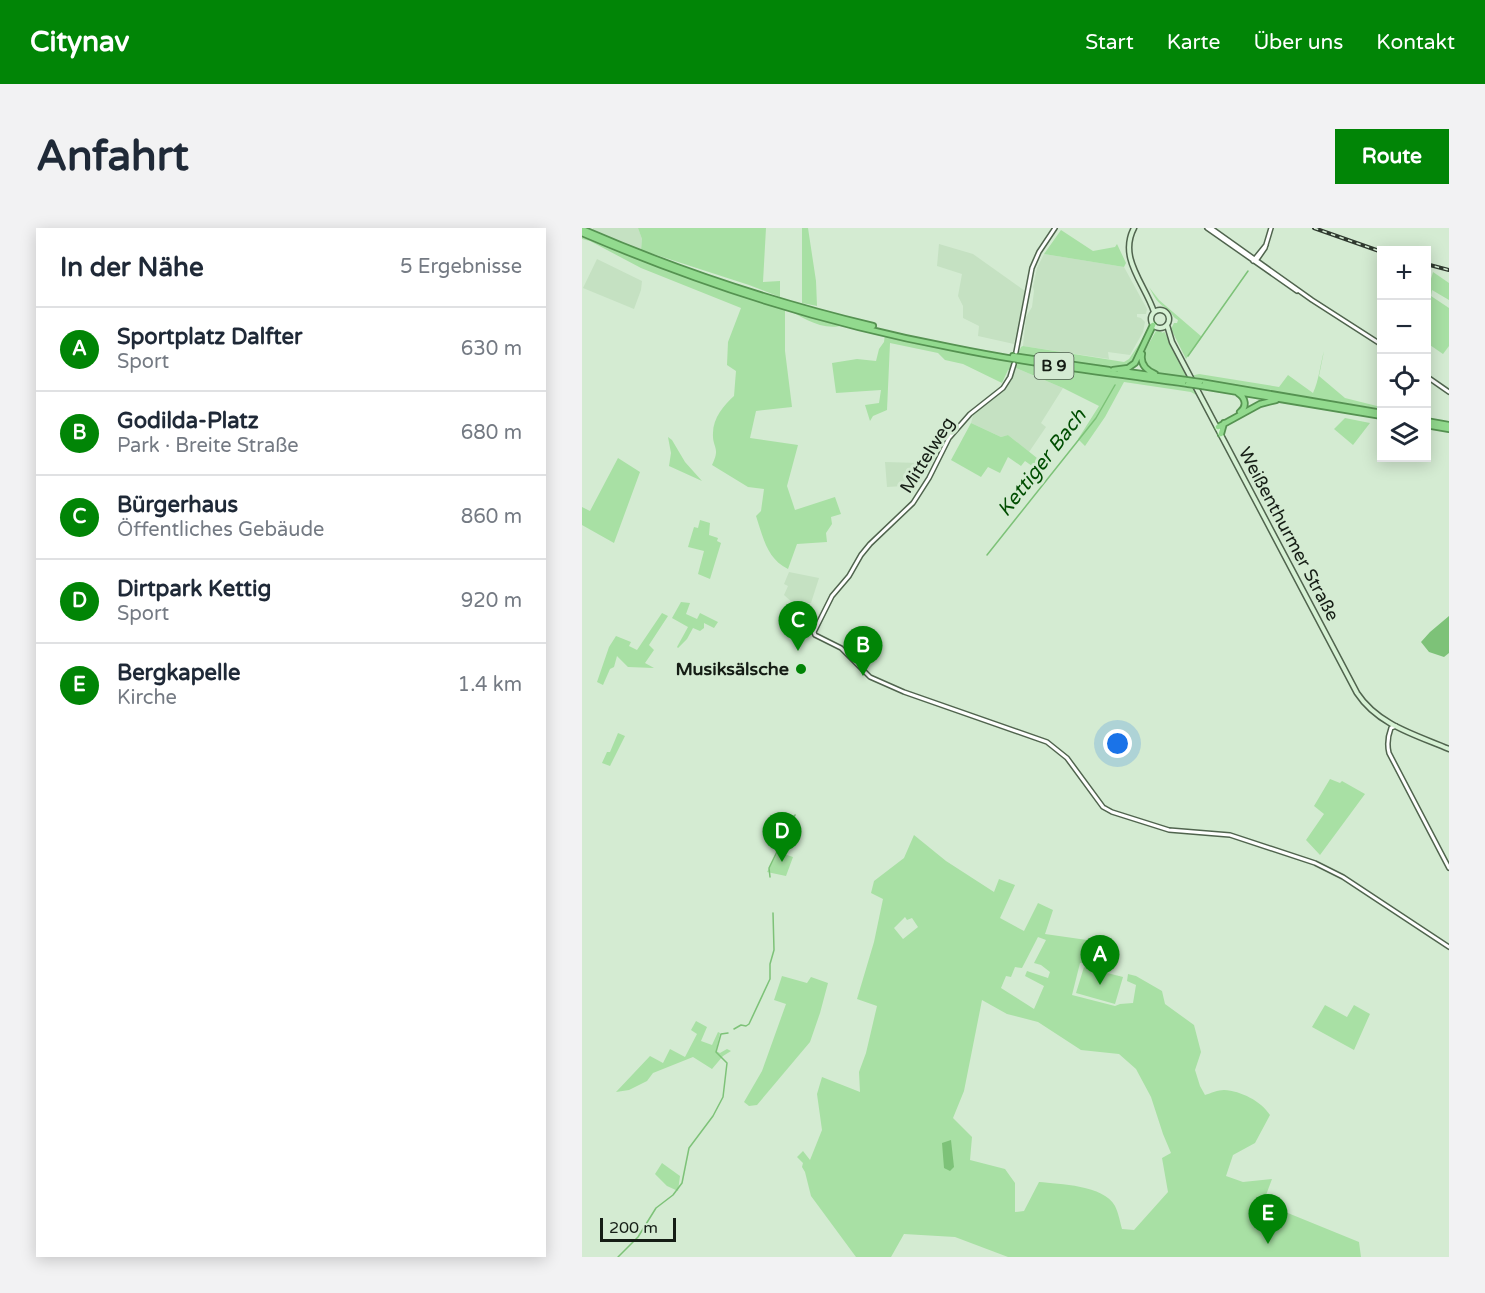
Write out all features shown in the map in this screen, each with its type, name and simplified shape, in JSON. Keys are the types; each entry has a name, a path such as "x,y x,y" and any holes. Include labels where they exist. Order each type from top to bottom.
{"highway":[{"name":"B 9","path":"582,231 761,297 952,346 1044,364 1201,384 1377,413"},
{"path":"1113,370 1128,368 1135,363 1158,326"},
{"path":"1158,326 1143,350 1141,358 1147,370 1161,376"},
{"name":"B 9","path":"952,346 1161,376 1187,382"},
{"name":"B 9","path":"1201,384 1377,413"},
{"path":"1217,425 1244,408 1245,402 1242,395 1230,390"},
{"name":"B 9","path":"1217,425 1263,402 1287,399"},
{"path":"1221,434 1224,423"},
{"path":"1431,424 1449,427"}],"main road":[{"path":"1134,228 1129,243 1130,259 1156,311"},
{"path":"1156,311 1164,311 1168,315 1167,324 1158,326 1151,318 1156,311"},
{"name":"Weißenthurmer Straße","path":"1167,324 1172,342"},
{"name":"Weißenthurmer Straße","path":"1158,326 1172,342 1352,685 1366,706 1384,721 1449,749"}],"street":[{"path":"1016,352 1032,268 1039,252 1055,228"},
{"path":"1209,228 1254,261 1377,342"},
{"path":"1254,261 1261,256 1271,228"},
{"path":"1254,261 1267,243"},
{"path":"1261,256 1267,268"},
{"path":"1254,261 1312,300"},
{"name":"Mittelweg","path":"1014,364 1003,388 970,414 949,438 914,503 870,544 849,576 832,596 814,632 815,635 842,648 870,677 904,692 1037,738 1058,750 1074,766 1103,807 1112,812 1159,828 1238,837 1325,867 1449,946"},
{"path":"1431,379 1449,392"},
{"path":"1384,721 1390,732"},
{"path":"1396,726 1391,728 1389,738 1388,748 1391,758 1449,868"},
{"path":"1389,738 1396,726"}],"shaded area":[{"path":"593,228 638,228 642,239 641,250 593,231"},
{"path":"638,228 766,228 763,282 780,281 780,297 641,250 642,239"},
{"path":"802,228 808,228 816,281 817,306 802,303"},
{"path":"1061,230 1093,251 1115,247 1117,244 1126,263 1124,267 1044,254"},
{"path":"582,236 674,272 844,325 828,327 821,325 785,308 785,351 792,407 756,411 750,438 798,445 787,486 795,510 835,497 841,514 831,517 832,524 826,533 827,542 797,544 788,569 781,565 770,553 756,516 761,511 764,489 748,487 712,465 716,455 713,427 723,408 734,396 736,371 727,365 728,342 741,308 641,268 582,239"},
{"path":"939,244 973,254 1025,291 1014,344 978,336 979,326 963,318 963,306 958,296 962,274 937,266"},
{"path":"1044,254 1124,267 1147,309 1146,314 1137,314 1137,317 1145,322 1143,332 1130,355 1108,352 1109,359 1023,346 1026,317 1032,307 1037,268"},
{"path":"597,259 642,281 634,309 583,288"},
{"path":"1433,272 1449,283 1449,300 1432,290 1431,296"},
{"path":"1149,287 1159,300 1202,337 1186,359 1171,329 1178,320 1157,300"},
{"path":"1431,296 1449,308 1449,346 1443,354 1431,346"},
{"path":"1150,328 1135,360 1128,367 1118,368 1018,354 1023,346 1124,362 1129,359"},
{"path":"1157,329 1163,330 1160,331 1163,333 1164,331 1187,377 1157,373 1146,368 1142,356"},
{"path":"885,334 1014,362 1002,383 963,364 945,360 938,353 890,343 887,410 873,416 870,421 865,405 879,403 881,390 836,393 832,363 857,359 876,361"},
{"path":"1324,351 1319,376 1345,398 1377,406 1377,408 1191,376 1199,374 1279,387 1288,375 1313,393"},
{"path":"1016,362 1189,388 1194,389 1198,396 1191,392 1124,382 1105,417 1085,446 1078,439 1099,406 1016,368"},
{"path":"1016,368 1063,388 1041,423 1046,427 1029,452 1008,435 1001,437 971,423 974,412 1005,389"},
{"path":"1345,418 1370,423 1353,445 1334,429"},
{"path":"971,423 1001,437 1008,435 1042,462 1032,466 1025,461 1021,466 1008,457 1000,473 988,467 981,477 951,460"},
{"path":"668,437 685,462 702,481 669,466 671,453"},
{"path":"618,458 640,472 614,543 582,525 582,507 590,511"},
{"path":"885,462 920,463 918,485 887,487"},
{"path":"700,520 710,523 709,535 718,538 717,541 721,543 710,579 698,574 704,551 688,547 694,527 698,528"},
{"path":"789,572 819,578 811,603 802,604 793,611 788,608 793,603 784,595 788,586 784,584"},
{"path":"681,602 690,603 686,614 697,619 700,613 718,622 714,628 704,623 704,628 700,631 693,628 678,648 688,627 672,618"},
{"path":"662,613 668,616 649,645 654,650 645,663 654,668 628,667 617,656 614,667 610,669 603,685 597,682 609,647 616,636 631,642 629,646 637,650"},
{"path":"1449,616 1449,653 1444,657 1429,652 1421,642"},
{"path":"618,733 625,736 610,766 602,763 607,752 610,752"},
{"path":"1330,779 1340,783 1342,781 1365,794 1320,855 1306,840 1324,814 1314,806"},
{"path":"914,835 946,861 994,892 999,879 1015,885 1000,918 1024,931 1038,903 1053,910 1045,934 1101,942 1098,962 1080,963 1072,995 1115,1006 1133,1003 1136,985 1127,981 1128,974 1162,991 1165,1004 1194,1025 1201,1052 1195,1070 1205,1095 1222,1090 1237,1092 1256,1101 1270,1115 1255,1143 1233,1155 1226,1176 1243,1182 1272,1179 1263,1203 1359,1242 1361,1257 1008,1257 955,1237 904,1234 891,1257 856,1257 811,1196 802,1167 803,1163 797,1157 803,1151 810,1160 822,1130 817,1094 822,1077 860,1092 859,1072 877,1006 857,999 874,942 883,899 871,893 874,881 904,858","holes":["905,917 907,920 912,918 918,927 903,939 894,928","1038,937 1046,940 1034,963 1050,972 1048,978 1027,971 1025,976 1044,986 1034,1009 1001,988 1006,976 1011,977 1015,967 1022,968","982,1000 1007,1014 1038,1022 1081,1050 1119,1054 1136,1069 1151,1097 1171,1153 1162,1158 1168,1192 1134,1230 1122,1229 1116,1208 1109,1199 1091,1190 1069,1185 1039,1182 1024,1211 1015,1212 1015,1183 1005,1169 970,1160 972,1137 953,1118 964,1091"]},
{"path":"778,852 793,857 786,876 767,872"},
{"path":"1084,967 1123,977 1115,1004 1076,993"},
{"path":"782,976 807,983 811,977 828,983 810,1042 757,1105 749,1106 744,1102 762,1071 786,1004 774,1000"},
{"path":"1325,1005 1347,1017 1354,1005 1370,1014 1354,1050 1312,1027"},
{"path":"696,1021 707,1027 701,1041 712,1045 718,1032 720,1033 716,1051 720,1053 727,1049 731,1051 723,1056 712,1069 693,1057 653,1073 647,1081 629,1090 616,1092 650,1056 663,1063 670,1049 685,1057 697,1034 691,1030"},
{"path":"951,1140 954,1167 950,1171 944,1168 942,1143"},
{"path":"662,1163 680,1176 678,1191 667,1186 655,1174"}],"waterway":[{"name":"Kettiger Bach","path":"1188,356 1248,271"},
{"name":"Kettiger Bach","path":"987,555 1096,418 1115,385"},
{"name":"Kettiger Bach","path":"770,877 769,868 795,815"},
{"name":"Kettiger Bach","path":"734,1029 749,1024 770,979 770,964 774,950 773,913"},
{"name":"Kettiger Bach","path":"618,1257 638,1237 656,1208 673,1195 682,1183 689,1148 713,1116 723,1097 727,1063 716,1052 721,1034 728,1033"}],"railway":[{"path":"1314,228 1377,250"},
{"path":"1431,265 1449,270"}],"place":[{"name":"Bürgerhaus","path":"798,651"},
{"name":"Musiksälsche","path":"801,669"},
{"name":"Godilda-Platz","path":"863,676"},
{"name":"Dirtpark Kettig","path":"782,862"},
{"name":"Sportplatz Dalfter","path":"1100,985"},
{"name":"Bergkapelle","path":"1268,1244"}]}
